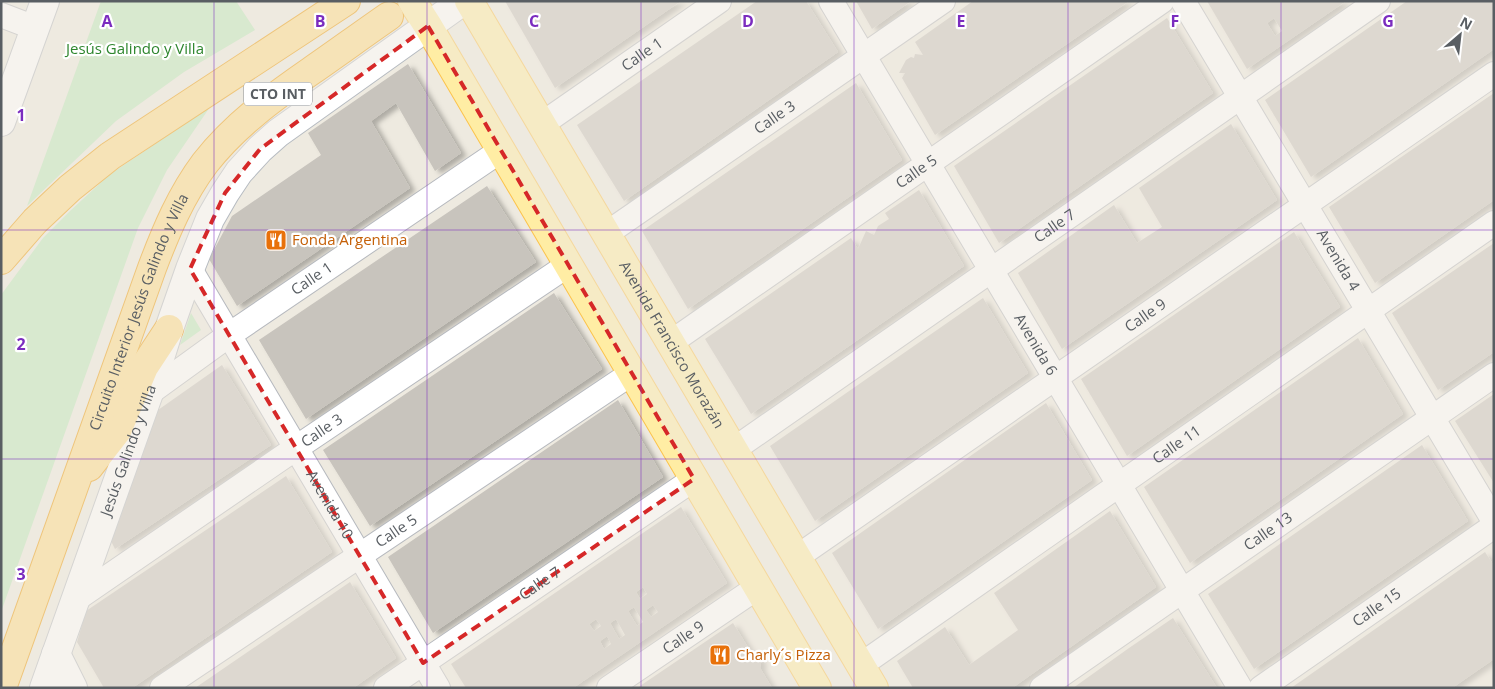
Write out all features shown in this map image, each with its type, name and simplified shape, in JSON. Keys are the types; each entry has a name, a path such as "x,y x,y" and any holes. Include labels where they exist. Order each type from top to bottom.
{"highway":[{"name":"CTO INT","path":"1,260 32,224 70,188 110,156 346,1"},
{"name":"Circuito Interior Jesús Galindo y Villa","path":"2,688 152,268 174,214 186,192 206,163 231,134 262,105 389,16"},
{"path":"1,250 32,224"},
{"path":"74,486 117,430 144,367 169,329"}],"main road":[{"path":"1,122 45,1"},
{"name":"Jesús Galindo y Villa","path":"51,676 190,269 210,219 225,193 239,172 278,133 420,14 463,1"},
{"name":"Avenida Francisco Morazán","path":"469,1 867,677"},
{"path":"420,14 817,688"},
{"path":"51,676 73,688"}],"street":[{"name":"Calle 1","path":"542,124 719,1"},
{"name":"Avenida 6","path":"831,1 1240,688"},
{"name":"Calle 3","path":"606,234 943,1"},
{"name":"Calle 5","path":"670,342 1162,1"},
{"name":"Avenida 4","path":"1183,1 1494,521"},
{"name":"Calle 7","path":"733,450 1378,1"},
{"path":"1,15 35,28"},
{"name":"Calle 9","path":"797,557 1494,74"},
{"name":"Calle 1","path":"149,393 229,335 500,151"},
{"name":"Calle 11","path":"867,677 1119,485 1494,224"},
{"name":"Calle 3","path":"76,599 296,448 568,266"},
{"name":"Avenida 10","path":"190,269 438,688"},
{"name":"Calle 5","path":"162,688 632,373"},
{"name":"Calle 13","path":"1042,688 1494,375"},
{"name":"Calle 7","path":"386,688 694,479"},
{"name":"Calle 15","path":"1260,688 1494,526"},
{"name":"Calle 9","path":"609,688 758,587"}],"highlighted area":[{"path":"428,26 694,479 423,663 190,269 225,193 260,149"}],"green space":[{"name":"Jesús Galindo y Villa","path":"101,1 236,1 255,30 184,72 116,121 27,206"},
{"path":"210,107 167,170 138,228 1,612 1,295 43,238 109,175"},
{"path":"191,313 201,330 180,345"}],"building":[{"path":"505,1 681,1 555,88"},
{"path":"757,1 806,1 838,52 624,201 577,125"},
{"path":"856,1 911,1 872,29"},
{"path":"973,1 1129,1 935,135 902,78 905,73 899,73 906,60 911,57 914,58 915,54 923,55 915,42"},
{"path":"1207,1 1346,1 1247,69","holes":["1274,18 1282,31 1275,36 1267,23"]},
{"path":"1407,1 1494,1 1494,49 1311,177 1265,100"},
{"path":"1167,18 1213,93 999,243 954,166"},
{"path":"408,64 461,153 435,171 396,103 371,121 410,188 237,306 209,259 232,216 321,155 308,133"},
{"path":"856,83 902,160 688,309 642,231"},
{"path":"1494,93 1494,200 1375,283 1329,207"},
{"path":"1231,124 1277,200 1062,349 1018,273 1114,205 1137,243 1162,227 1139,188"},
{"path":"487,186 536,262 306,419 259,340"},
{"path":"919,190 964,266 751,414 705,339 851,238 858,249 866,231 874,235 878,226 889,219 885,213"},
{"path":"1294,232 1340,307 1127,456 1081,379"},
{"path":"1494,243 1494,352 1438,390 1392,313"},
{"path":"554,293 602,369 370,526 323,450"},
{"path":"983,298 1028,373 815,521 770,446"},
{"path":"1358,338 1403,414 1190,563 1144,487"},
{"path":"222,365 271,445 115,549 111,541 158,410"},
{"path":"1494,394 1494,483 1455,421"},
{"path":"618,400 663,477 433,633 388,557"},
{"path":"1046,403 1092,480 878,629 832,553"},
{"path":"1422,445 1468,521 1254,669 1208,594"},
{"path":"286,476 332,552 132,688 104,688 77,642 86,611"},
{"path":"681,507 727,583 573,688 466,688 451,664","holes":["643,587 647,594 640,599 636,592","653,605 658,612 651,617 646,610","634,607 643,622 637,626 628,611","596,619 601,626 594,631 589,624","616,619 625,635 619,639 610,623","607,636 611,644 604,649 600,641"]},
{"path":"1110,511 1156,587 1012,688 913,688 897,661 945,627 969,665 1018,630 994,593"},
{"path":"1485,552 1494,566 1494,659 1452,688 1291,688"},
{"path":"350,582 396,658 353,688 195,688"},
{"path":"1173,618 1217,688 1073,688 1129,648"},
{"name":"Charly´s Pizza","path":"733,623 752,654 760,659 760,668 772,688 637,688"}],"place":[{"name":"Fonda Argentina","path":"276,240"},
{"name":"Charly´s Pizza","path":"720,655"}]}
